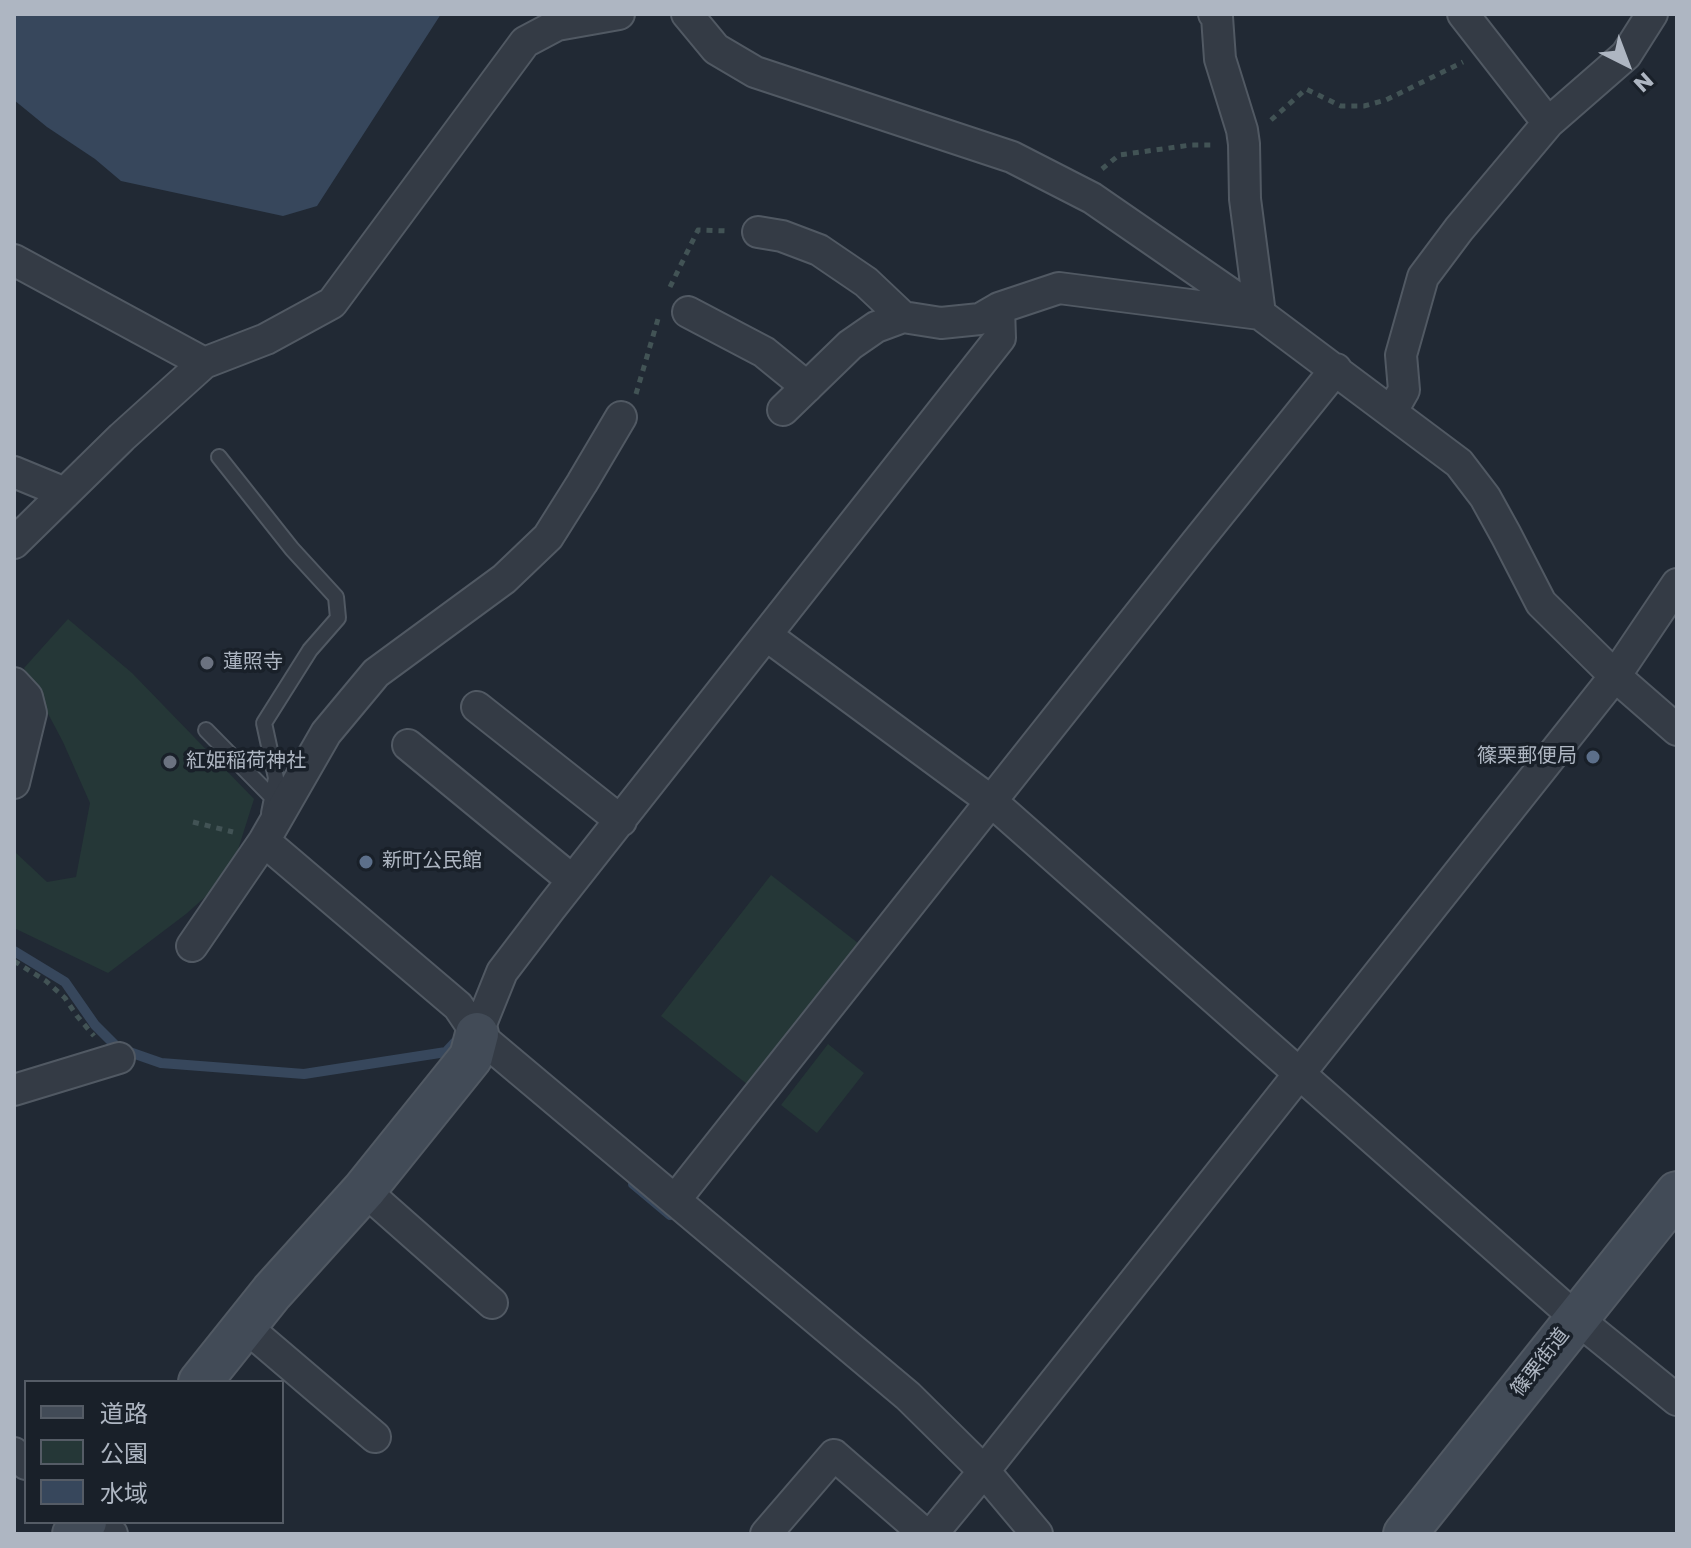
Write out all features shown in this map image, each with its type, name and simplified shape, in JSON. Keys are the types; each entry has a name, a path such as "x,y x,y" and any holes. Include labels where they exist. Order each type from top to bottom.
{"street":[{"path":"14,543 122,437 204,363 266,339 332,303 525,42 557,25 613,14"},
{"path":"687,14 716,49 755,72 1012,157 1077,190 1260,314 1459,463 1485,497 1541,603 1615,676 1677,730"},
{"path":"1214,14 1217,17 1220,59 1242,130 1245,199 1260,314"},
{"path":"1463,14 1548,123"},
{"path":"1392,411 1404,390 1401,355 1423,277 1548,123 1626,55 1652,14"},
{"path":"758,232 782,236 819,250 866,282 903,317"},
{"path":"14,260 204,363"},
{"path":"783,410 850,345 876,327 903,317 941,323 980,319 999,308 1059,288 1260,314"},
{"path":"202,1380 272,1292 364,1190 471,1057 502,972 1000,338 999,308"},
{"path":"688,312 764,352 807,387"},
{"path":"675,1200 1336,369"},
{"path":"192,946 264,841 326,733 376,673 504,579 548,537 621,417"},
{"path":"14,472 65,493"},
{"path":"932,1534 1615,676 1677,584"},
{"path":"766,635 991,801 1576,1318 1677,1400"},
{"path":"14,683 27,697 31,713 14,783"},
{"path":"477,707 621,821"},
{"path":"408,745 572,880"},
{"path":"264,841 458,1006 477,1034 908,1396 984,1471 1037,1534"},
{"path":"14,1090 119,1058"},
{"path":"364,1190 492,1303"},
{"name":"篠栗街道","path":"1405,1534 1677,1193"},
{"path":"246,1327 375,1437"},
{"path":"766,1534 834,1455 925,1534"}],"lane":[{"path":"219,457 292,549 336,597 338,618 310,650 264,723 276,778 264,841"},
{"path":"206,730 272,797"}],"path":[{"path":"1077,190 1119,155 1191,145 1244,144 1306,89 1341,106 1364,106 1386,100 1489,48"},
{"path":"193,822 264,841"},
{"path":"14,961 46,981 65,998 93,1036 119,1058"}],"green space":[{"path":"68,619 132,673 254,799 230,875 186,914 108,973 14,928 14,851 47,882 76,877 90,803 63,742 24,668"},
{"path":"771,875 863,947 752,1088 661,1016"},
{"path":"828,1044 864,1073 817,1133 781,1105"}],"water":[{"path":"14,14 441,14 317,206 283,216 121,181 95,159 47,127 14,100"}],"waterway":[{"path":"14,951 65,982 95,1025 118,1048 161,1063 304,1074 446,1052 460,1037"},
{"path":"633,1184 670,1215"}],"place":[{"name":"蓮照寺","path":"207,663"},
{"name":"篠栗郵便局","path":"1593,757"},
{"name":"紅姫稲荷神社","path":"170,762"},
{"name":"新町公民館","path":"366,862"}]}
